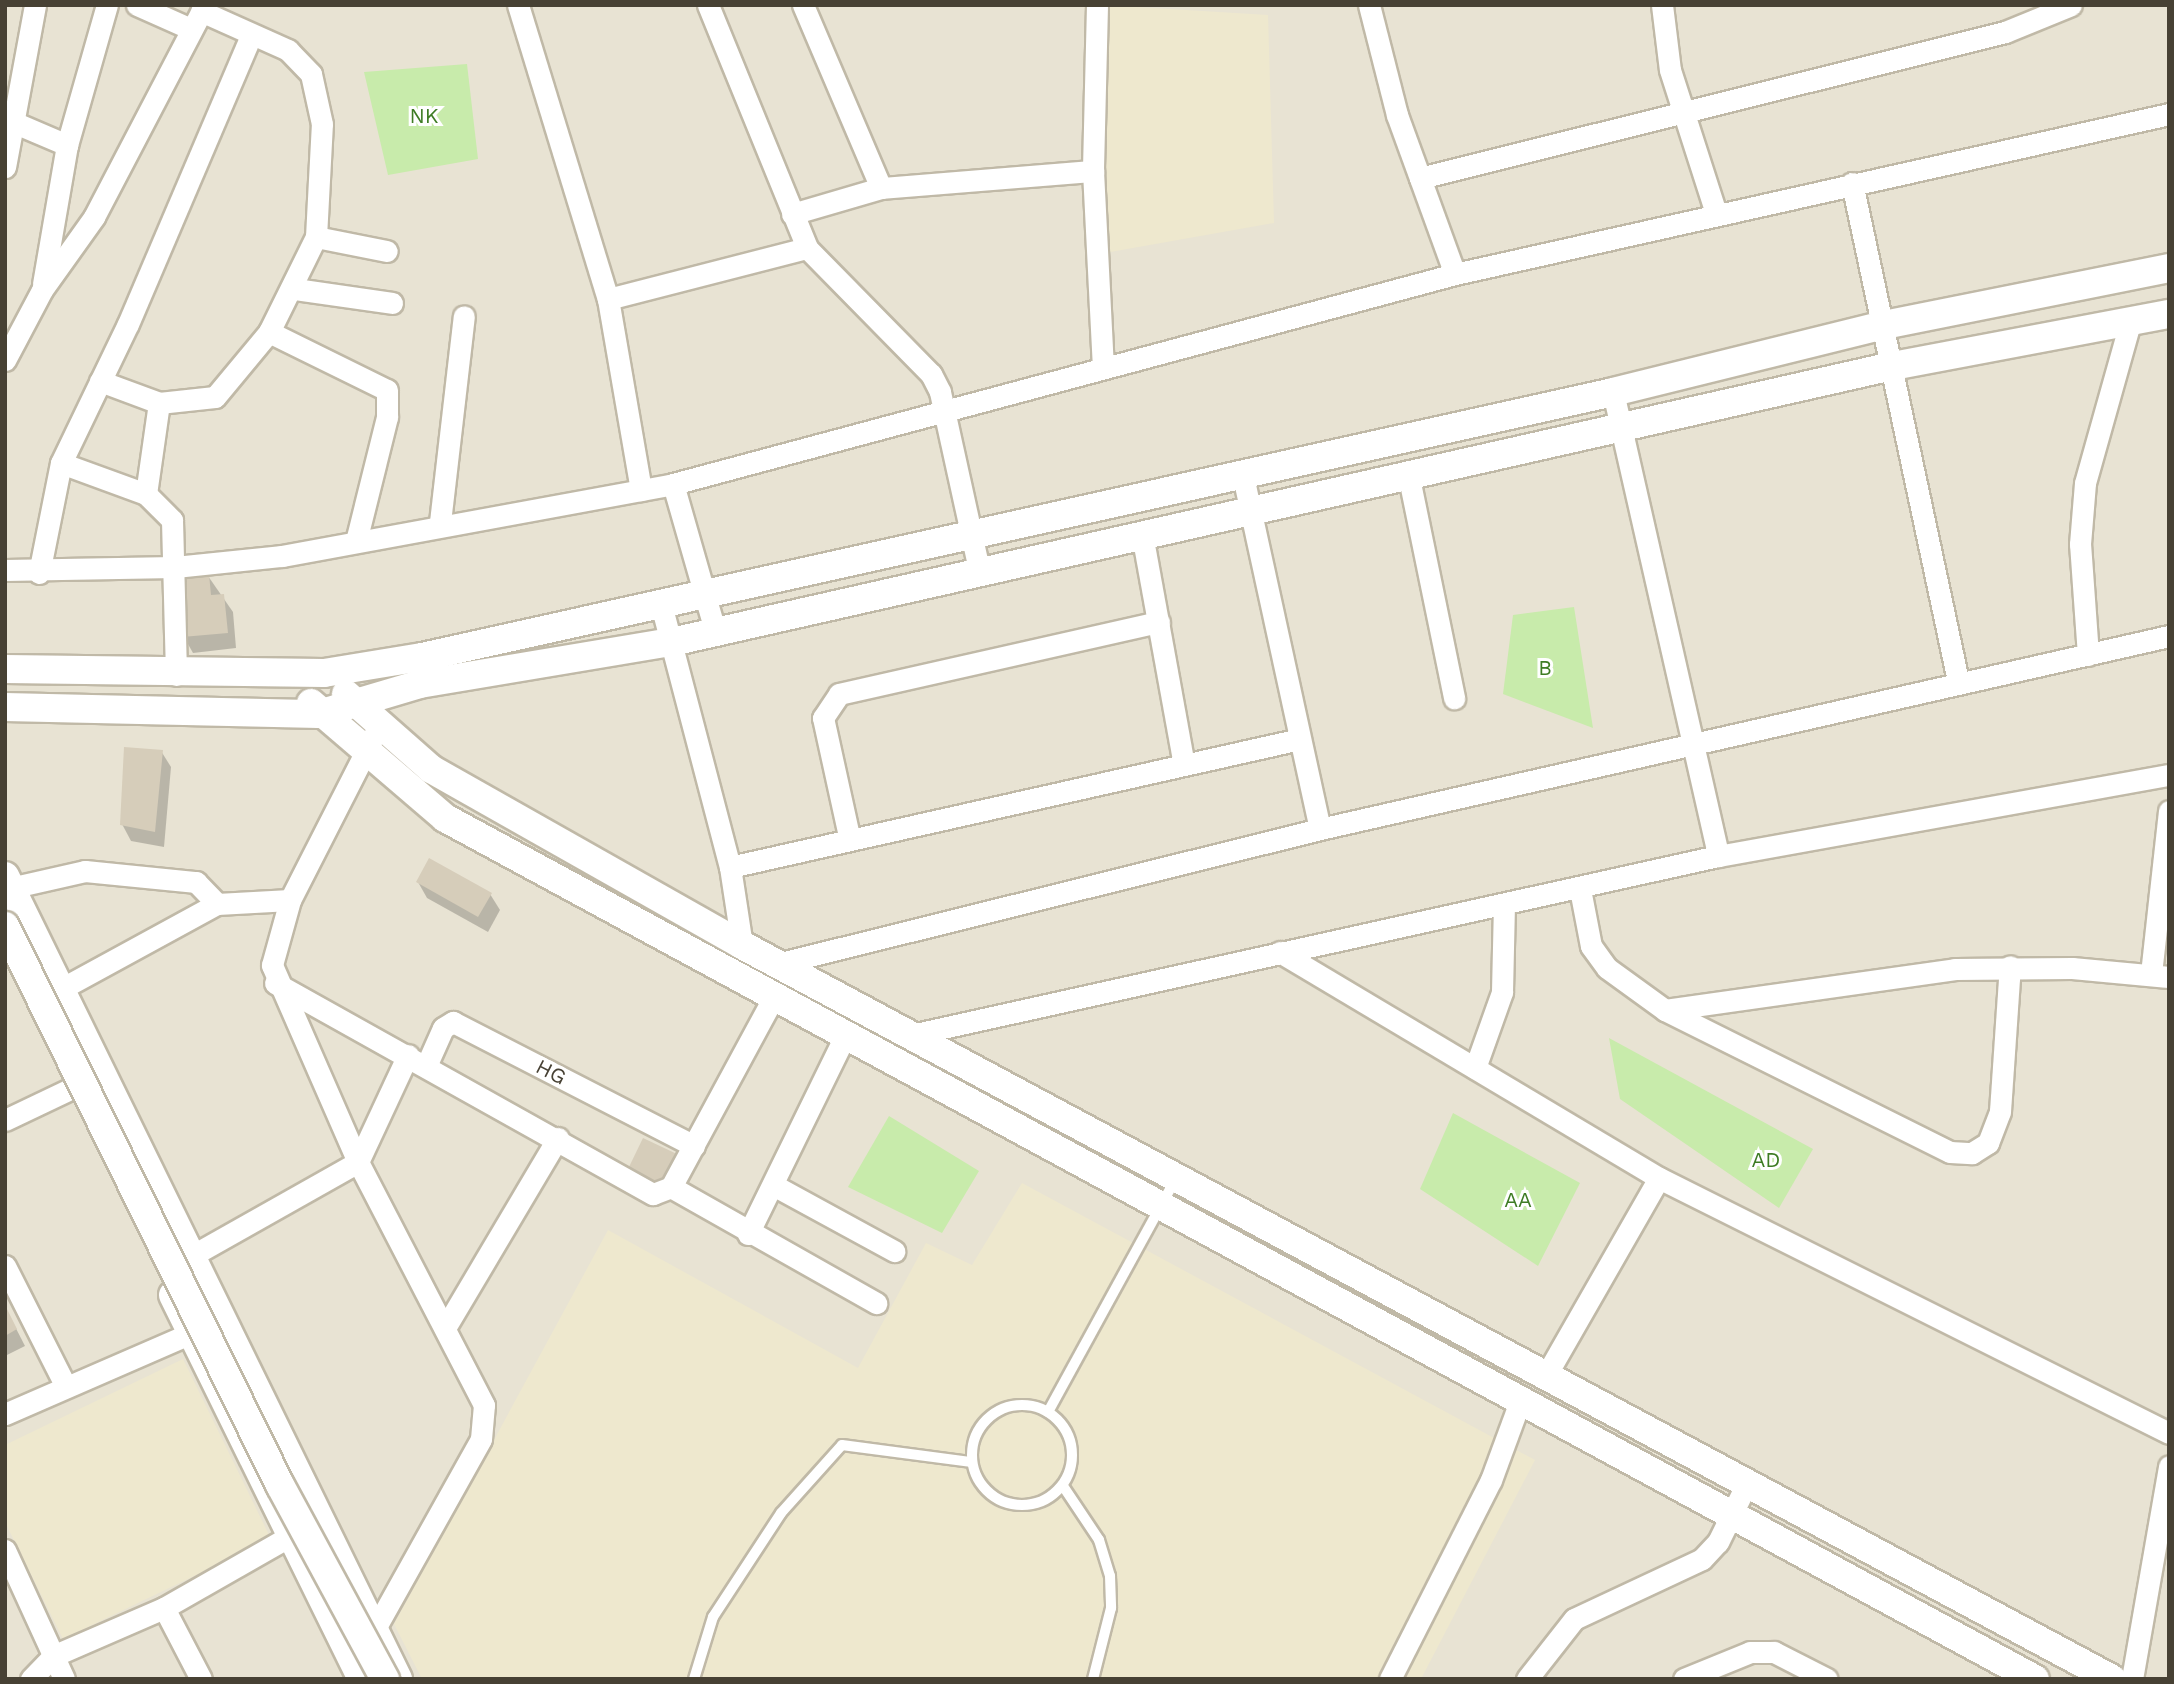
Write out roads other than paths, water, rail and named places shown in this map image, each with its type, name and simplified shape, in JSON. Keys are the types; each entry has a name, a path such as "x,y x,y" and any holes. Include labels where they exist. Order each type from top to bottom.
{"street":[{"path":"5,167 35,5"},
{"path":"43,289 67,145 107,5"},
{"path":"100,381 159,403 215,397 269,332 295,289 316,237 318,93 300,59 199,15 136,5"},
{"path":"517,5 608,299 641,490"},
{"path":"708,5 807,248 930,374 945,406 979,574"},
{"path":"803,5 881,188"},
{"path":"1097,5 1093,171 1103,366"},
{"path":"1369,5 1420,178 1455,274"},
{"path":"1662,5 1662,34 1683,117 1716,213"},
{"path":"1420,178 1683,117 2005,32 2071,5"},
{"path":"5,360 43,289 94,217 199,15"},
{"path":"39,573 61,463 100,381 251,36"},
{"path":"5,570 39,573 175,566 356,541 440,522 673,484 945,406 1455,274 1716,213 2169,114"},
{"path":"13,122 67,145"},
{"path":"792,214 881,188 1093,171"},
{"path":"1852,183 1879,326 1958,681"},
{"path":"316,237 387,250"},
{"path":"608,299 807,248"},
{"path":"5,669 176,675 324,673 662,608 1613,392 1879,326 2169,268"},
{"path":"295,289 392,303"},
{"path":"5,707 319,714 457,676 676,641 715,630 979,574 1142,534 1409,478 1622,426 1888,368 2169,314"},
{"path":"440,522 464,316"},
{"path":"2088,655 2080,544 2085,483 2130,323"},
{"path":"269,332 387,390 387,417 356,541"},
{"path":"1613,392 1718,856"},
{"path":"146,494 159,403"},
{"path":"61,463 146,494 172,520 176,675"},
{"path":"1243,476 1320,829"},
{"path":"1409,478 1454,698"},
{"path":"673,484 715,630"},
{"path":"1142,534 1184,764"},
{"path":"662,608 676,641 730,867 742,945"},
{"path":"849,836 823,718 826,705 839,694 1159,622"},
{"path":"776,964 1320,829 1695,748 1958,681 2169,636"},
{"path":"290,673 319,714 445,818 847,1032 1520,1401 1734,1514 2035,1679"},
{"path":"324,673 431,769 742,945 2112,1679"},
{"path":"376,1627 481,1439 484,1405 358,1162 275,983 274,944 290,900 380,723"},
{"path":"730,867 849,836 1300,739"},
{"path":"911,1035 1280,952 1580,889 1718,856 2169,775"},
{"path":"1665,1010 2010,966 2160,975 2169,811"},
{"path":"217,904 197,882 85,871 8,882 59,990 194,1257 220,1320 376,1627 398,1679"},
{"path":"1580,889 1591,946 1606,968 1665,1010 1950,1152 1972,1153 1988,1143 2000,1111 2010,966"},
{"path":"59,990 217,904 290,900"},
{"path":"1475,1068 1502,992 1504,905"},
{"path":"5,926 280,1485 385,1679"},
{"path":"1280,952 1659,1178 2169,1433"},
{"path":"5,956 362,1679"},
{"path":"275,983 558,1138 643,1191 663,1195 671,1187 694,1146 775,995"},
{"name":"HG","path":"418,1060 443,1028 453,1022 694,1146"},
{"path":"748,1234 775,1186 847,1032"},
{"path":"161,1270 194,1257 358,1162 418,1060"},
{"path":"5,1120 102,1074"},
{"path":"445,1328 558,1138"},
{"path":"1545,1377 1659,1178"},
{"path":"775,1186 894,1251"},
{"path":"671,1187 748,1234 876,1303"},
{"path":"5,1266 65,1385"},
{"path":"5,1414 65,1385 220,1320"},
{"path":"1390,1679 1491,1480 1520,1401"},
{"path":"2132,1679 2169,1466"},
{"path":"1527,1679 1574,1619 1702,1559 1734,1514 1747,1483"},
{"path":"30,1679 53,1656 164,1608 290,1536"},
{"path":"5,1550 64,1679"},
{"path":"164,1608 201,1679"},
{"path":"1684,1679 1750,1652 1774,1652 1827,1679"}],"lane":[{"path":"1048,1412 1177,1176"},
{"path":"1016,1405 1048,1412 1067,1430 1073,1449 1063,1486 1048,1499 1010,1504 978,1481 972,1462 982,1424 997,1412 1016,1405"},
{"path":"694,1679 713,1617 780,1513 842,1445 972,1462"},
{"path":"1063,1486 1099,1540 1110,1576 1111,1608 1093,1679"}],"park label":[{"name":"NK","path":"424,116"},
{"name":"B","path":"1545,668"},
{"name":"AD","path":"1766,1160"},
{"name":"AA","path":"1518,1200"}]}
